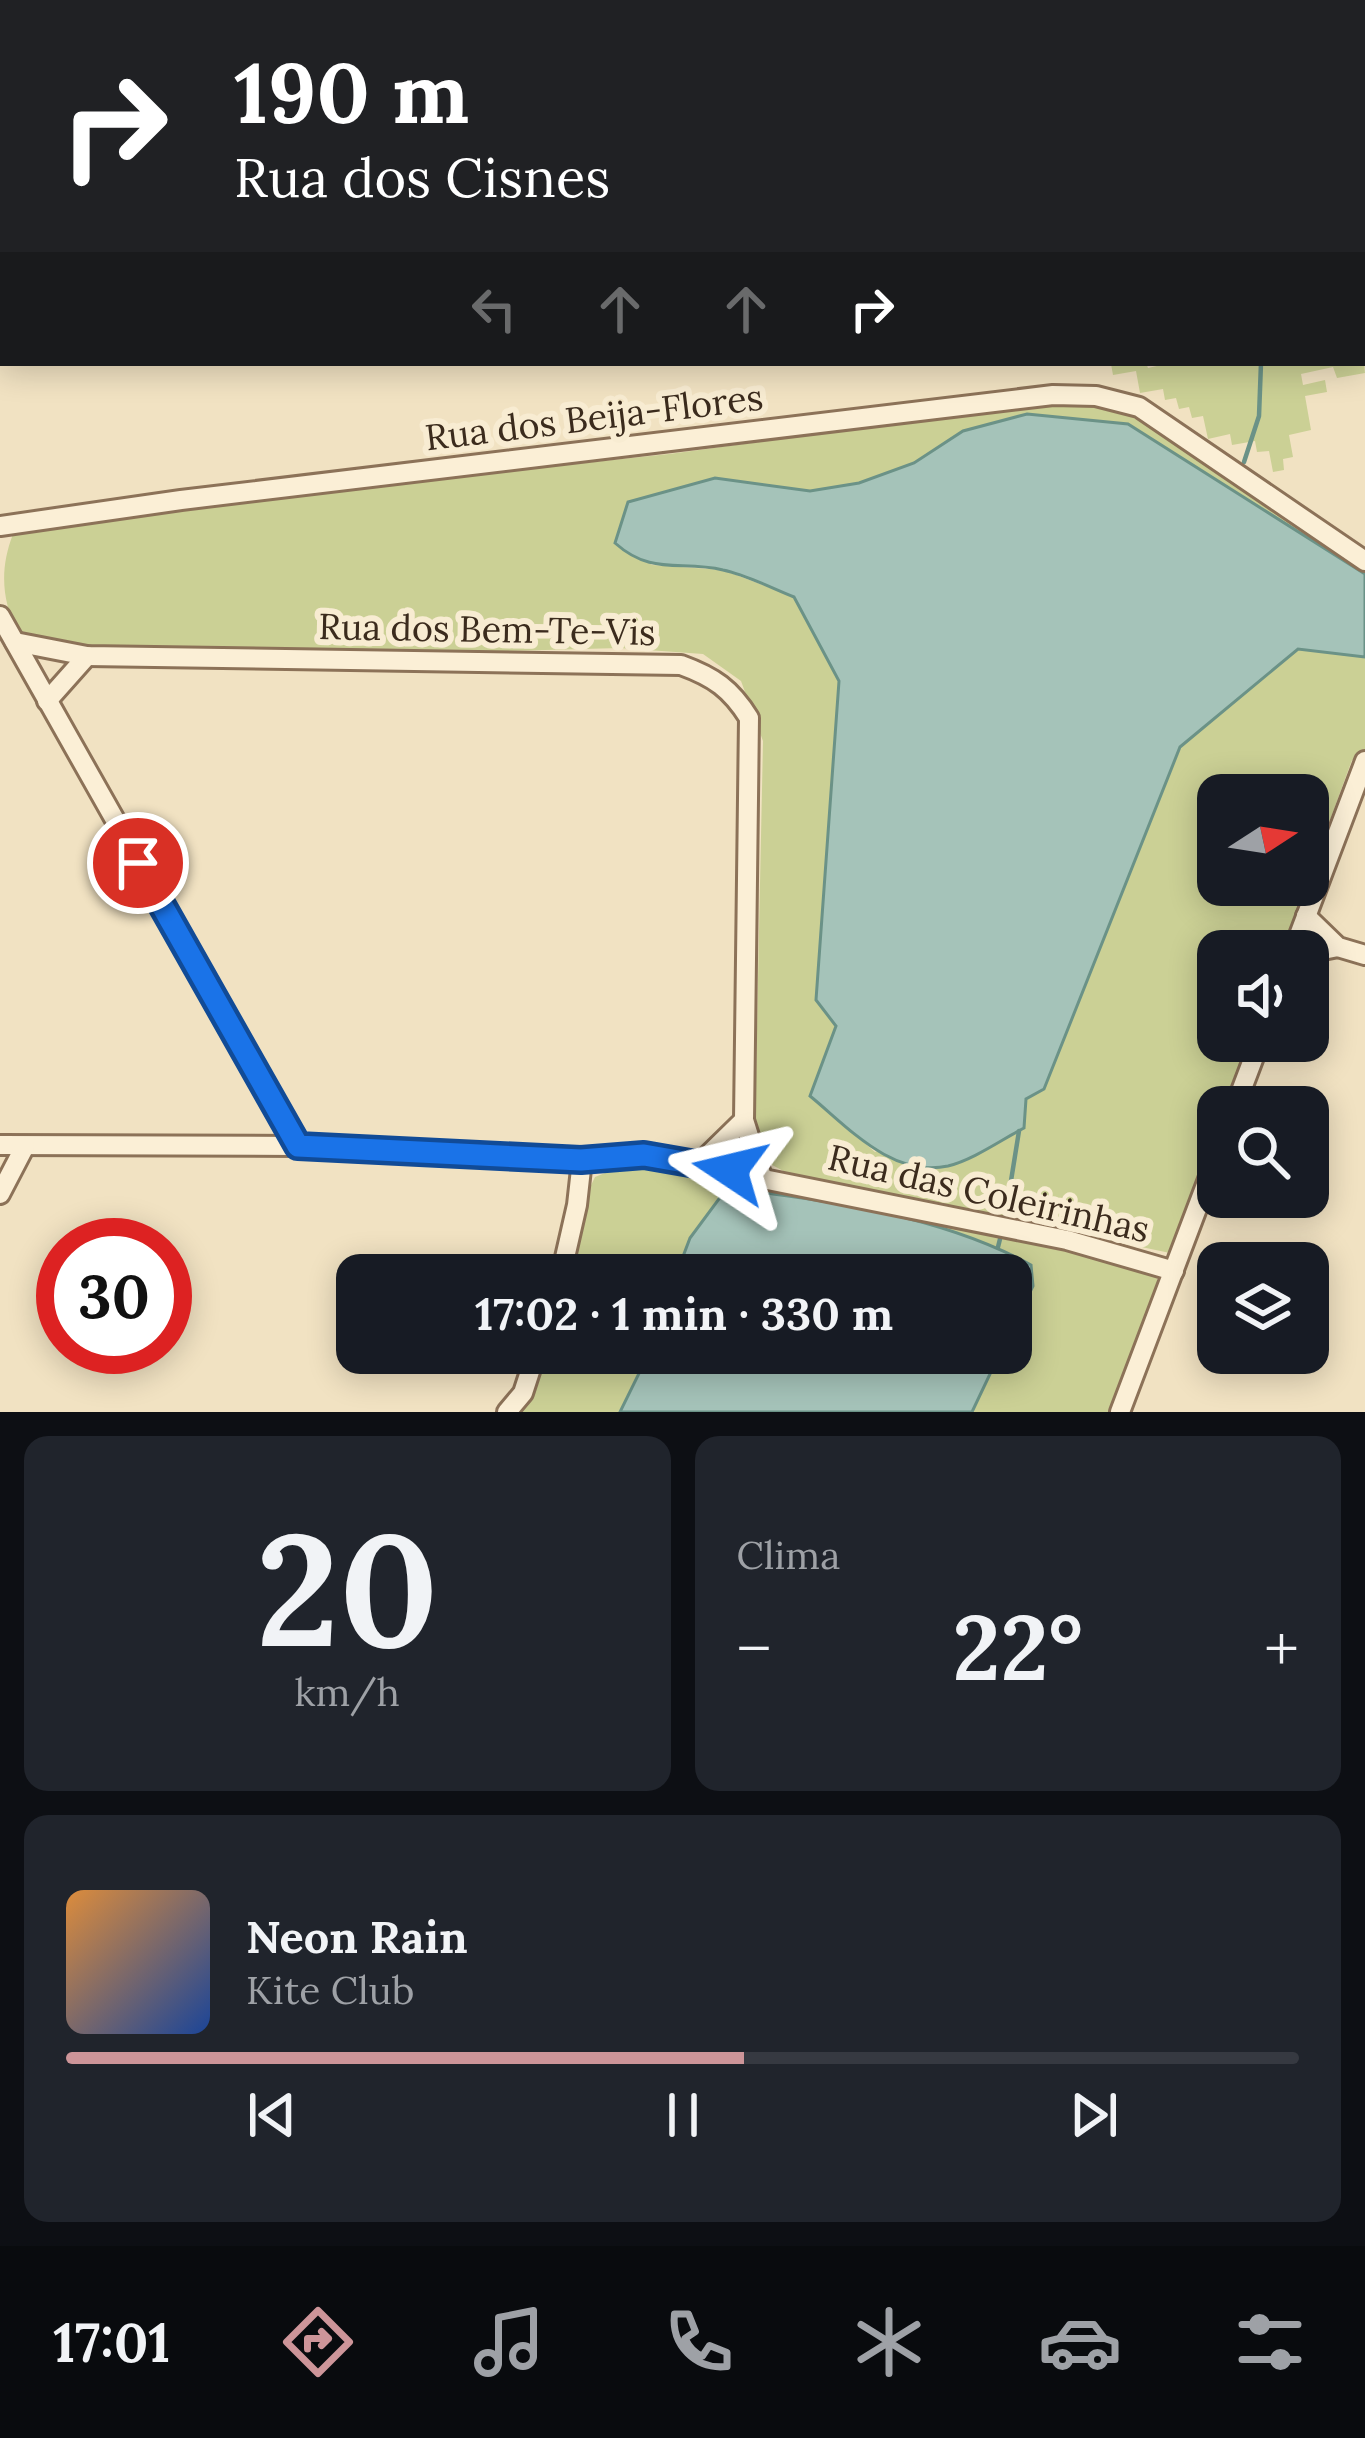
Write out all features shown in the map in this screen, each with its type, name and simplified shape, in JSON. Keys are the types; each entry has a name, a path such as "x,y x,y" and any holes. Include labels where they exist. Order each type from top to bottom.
{"street":[{"name":"Rua dos Beija-Flores","path":"0,526 1030,398 1096,395 1139,407 1365,561"},
{"path":"0,616 298,1146"},
{"name":"Rua dos Bem-Te-Vis","path":"15,642 87,656 681,665 712,676 733,692 749,718 744,1120 762,1177"},
{"path":"46,701 87,656"},
{"path":"1301,930 1365,760"},
{"path":"1306,916 1337,947"},
{"path":"1329,949 1365,955"},
{"path":"699,1163 744,1120"},
{"name":"Rua das Coleirinhas","path":"0,1145 298,1146 581,1160 644,1155 1067,1240 1174,1270"},
{"path":"0,1194 26,1146"},
{"path":"566,1254 581,1160"},
{"path":"1120,1412 1197,1209"},
{"path":"507,1412 523,1393 529,1374"}],"green space":[{"path":"1111,366 1364,366 1365,373 1337,378 1333,367 1301,374 1303,385 1325,380 1327,392 1305,396 1311,430 1289,435 1293,457 1283,459 1284,470 1273,472 1269,451 1257,452 1255,441 1232,445 1230,434 1208,439 1203,416 1192,418 1189,407 1179,409 1176,398 1165,400 1163,389 1140,393 1136,371 1113,375"},
{"path":"1047,403 1116,409 1149,422 1365,567 1365,574 1128,424 963,431 914,463 859,483 810,491 715,478 628,502 615,543 652,565 723,570 794,597 839,681 836,1026 810,1096 875,1152 1026,1099 1044,1088 1181,747 1298,649 1365,657 1365,762 1352,760 1329,823 1329,774 1197,774 1197,906 1298,906 1290,930 1197,930 1197,1062 1241,1062 1233,1086 1197,1086 1197,1182 1170,1253 787,1173 761,1159 755,1124 763,741 741,681 703,654 620,648 475,652 83,648 18,633 8,608 4,571 13,534 180,506 669,454"},
{"path":"635,1161 1111,1257 1157,1275 1157,1289 1108,1412 972,1412 990,1374 1032,1374 1032,1254 891,1254 690,1238 684,1254 570,1254 582,1204 595,1177"},
{"path":"533,1374 639,1374 620,1412 516,1412"}],"water":[{"path":"1027,414 1128,424 1365,574 1365,657 1298,649 1180,747 1044,1089 1026,1099 1024,1128 967,1159 928,1168 872,1147 810,1096 836,1026 816,1000 839,681 794,597 723,570 641,560 615,543 628,502 715,478 810,491 859,483 914,463 963,431"},
{"path":"727,1188 922,1222 1008,1254 684,1254 690,1238"},
{"path":"639,1374 990,1374 972,1412 620,1412"}],"waterway":[{"path":"1244,462 1259,416 1261,366"},
{"path":"1005,1218 1019,1131"},
{"path":"998,1247 1000,1239"}],"route":[{"path":"138,863 298,1146 581,1160 644,1155 730,1170"}]}
